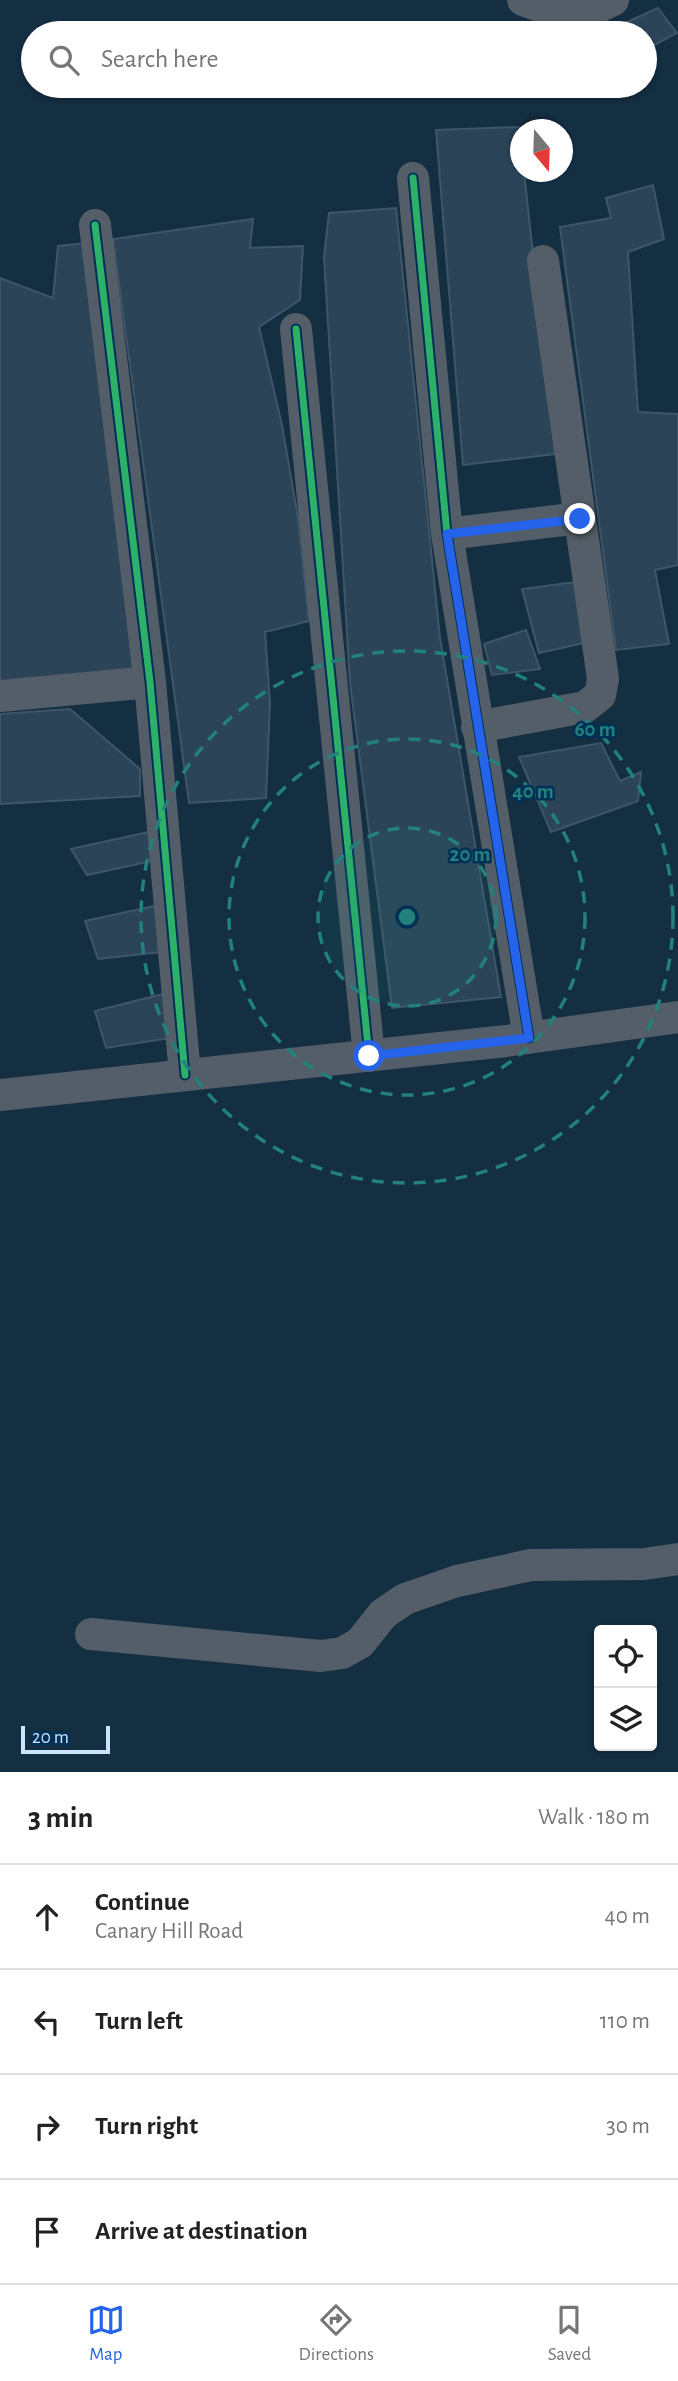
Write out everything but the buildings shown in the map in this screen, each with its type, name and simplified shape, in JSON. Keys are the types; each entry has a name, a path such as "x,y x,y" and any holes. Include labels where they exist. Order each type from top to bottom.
{"street":[{"path":"523,0 566,15 590,12 613,0"},
{"path":"413,178 447,534 529,1038"},
{"path":"95,225 150,682 185,1075"},
{"path":"477,727 585,708 600,695 603,679 543,261"},
{"path":"296,329 369,1056"},
{"path":"447,534 580,519"},
{"path":"0,696 150,682"},
{"path":"0,1095 529,1038 678,1017"},
{"path":"91,1634 321,1656 342,1653 360,1643 383,1614 405,1599 457,1581 531,1565 644,1564 678,1559"}],"cycle path":[{"path":"413,178 447,534 529,1038"},
{"path":"95,225 150,682 185,1075"},
{"path":"296,329 369,1056"}],"route":[{"path":"369,1056 529,1038 447,534 580,519"}]}
